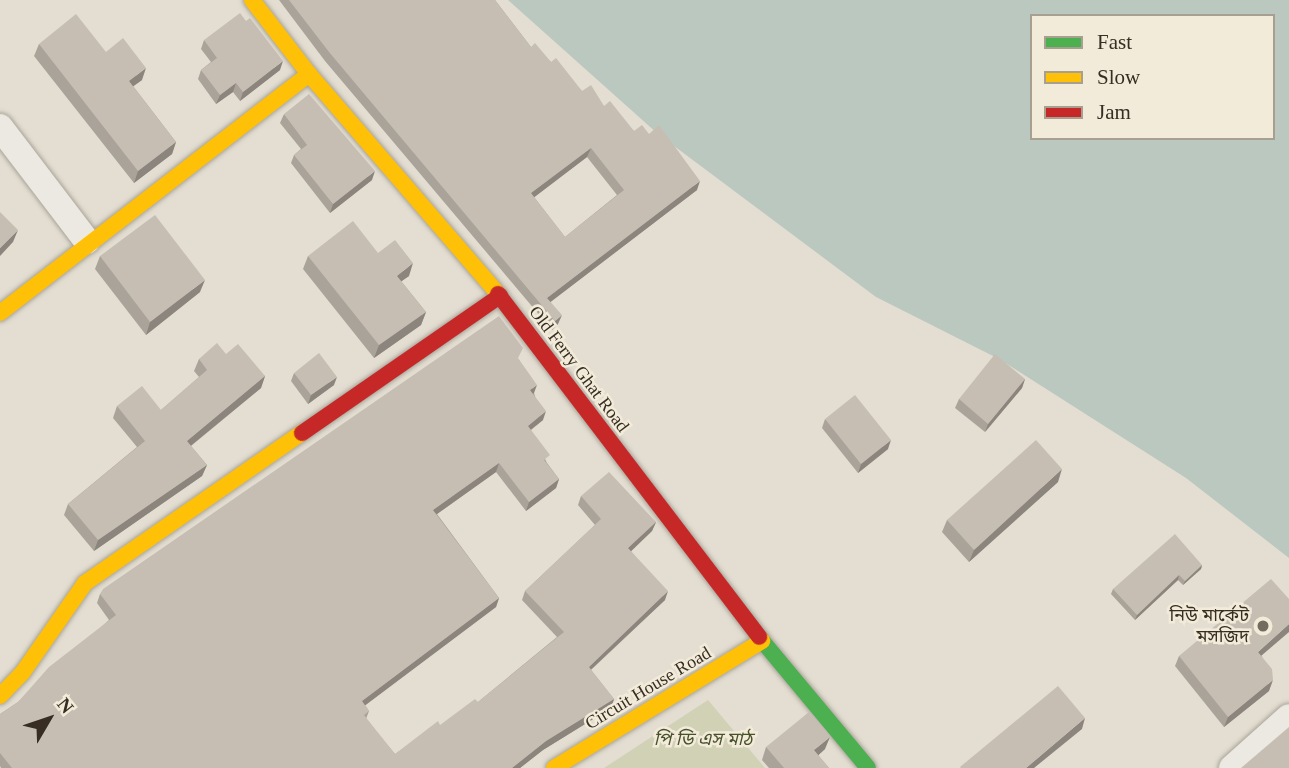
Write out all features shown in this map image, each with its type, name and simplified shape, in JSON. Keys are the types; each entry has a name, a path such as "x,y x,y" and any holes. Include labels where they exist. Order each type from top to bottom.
{"street":[{"name":"Old Ferry Ghat Road","path":"252,0 309,74 500,296 762,641 868,768"},
{"path":"0,313 87,241 309,74"},
{"path":"0,127 87,241"},
{"path":"2,689 85,583 500,296"},
{"name":"Circuit House Road","path":"554,768 762,641"},
{"path":"1232,768 1289,717"}],"green space":[{"name":"পি ডি এস মাঠ","path":"708,700 765,768 604,768"}],"shaded area":[{"path":"508,0 1289,0 1289,558 1186,478 999,359 876,297 658,134"}],"building":[{"path":"289,0 495,0 531,47 535,43 551,62 556,58 582,91 591,85 604,106 610,101 634,131 642,125 649,134 659,125 700,181 547,298 562,315 555,321 329,52","holes":["591,148 624,190 565,237 531,193"]},
{"path":"240,13 246,21 250,18 283,61 243,92 236,83 220,95 201,70 217,58 204,40"},
{"path":"76,14 106,52 123,38 146,68 129,81 176,142 138,171 39,44"},
{"path":"309,94 375,171 333,204 294,155 307,145 284,114"},
{"path":"0,212 18,230 0,248"},
{"path":"155,215 205,280 150,322 100,256"},
{"path":"353,221 378,253 395,240 413,263 397,276 426,312 379,345 308,256"},
{"path":"499,316 523,348 518,358 537,385 530,390 546,411 528,426 550,455 544,460 559,479 529,502 499,463 433,510 499,598 362,701 369,711 364,715 395,754 438,721 440,725 475,699 478,702 564,632 525,591 601,519 581,496 609,472 656,522 628,548 668,591 589,667 614,699 546,741 512,768 12,768 0,753 0,714 18,702 49,667 116,615 100,594 103,589"},
{"path":"217,343 226,354 238,344 265,376 187,441 207,465 98,540 68,504 145,441 117,406 142,386 161,410 207,370 199,359"},
{"path":"319,353 337,377 311,395 294,373"},
{"path":"995,354 1025,379 988,424 959,399"},
{"path":"855,395 891,440 861,464 825,419"},
{"path":"1036,440 1062,469 974,550 947,520"},
{"path":"1175,534 1202,565 1185,581 1179,575 1137,615 1113,589"},
{"path":"1271,579 1289,599 1289,624 1258,652 1272,669 1273,680 1228,717 1179,656"},
{"path":"1058,686 1085,718 1026,768 960,767"},
{"path":"809,712 830,737 814,750 829,768 784,768 766,747"},
{"path":"1289,727 1289,768 1241,768"}],"traffic: fast":[{"path":"759,637 868,768"}],"traffic: slow":[{"path":"252,0 309,74 498,294"},
{"path":"0,313 309,74"},
{"path":"0,696 23,672 85,583 302,433"},
{"path":"554,768 762,641"}],"traffic: jam":[{"path":"498,294 759,637"},
{"path":"302,433 500,296"}],"place":[{"name":"নিউ মার্কেট মসজিদ","path":"1263,626"}]}
